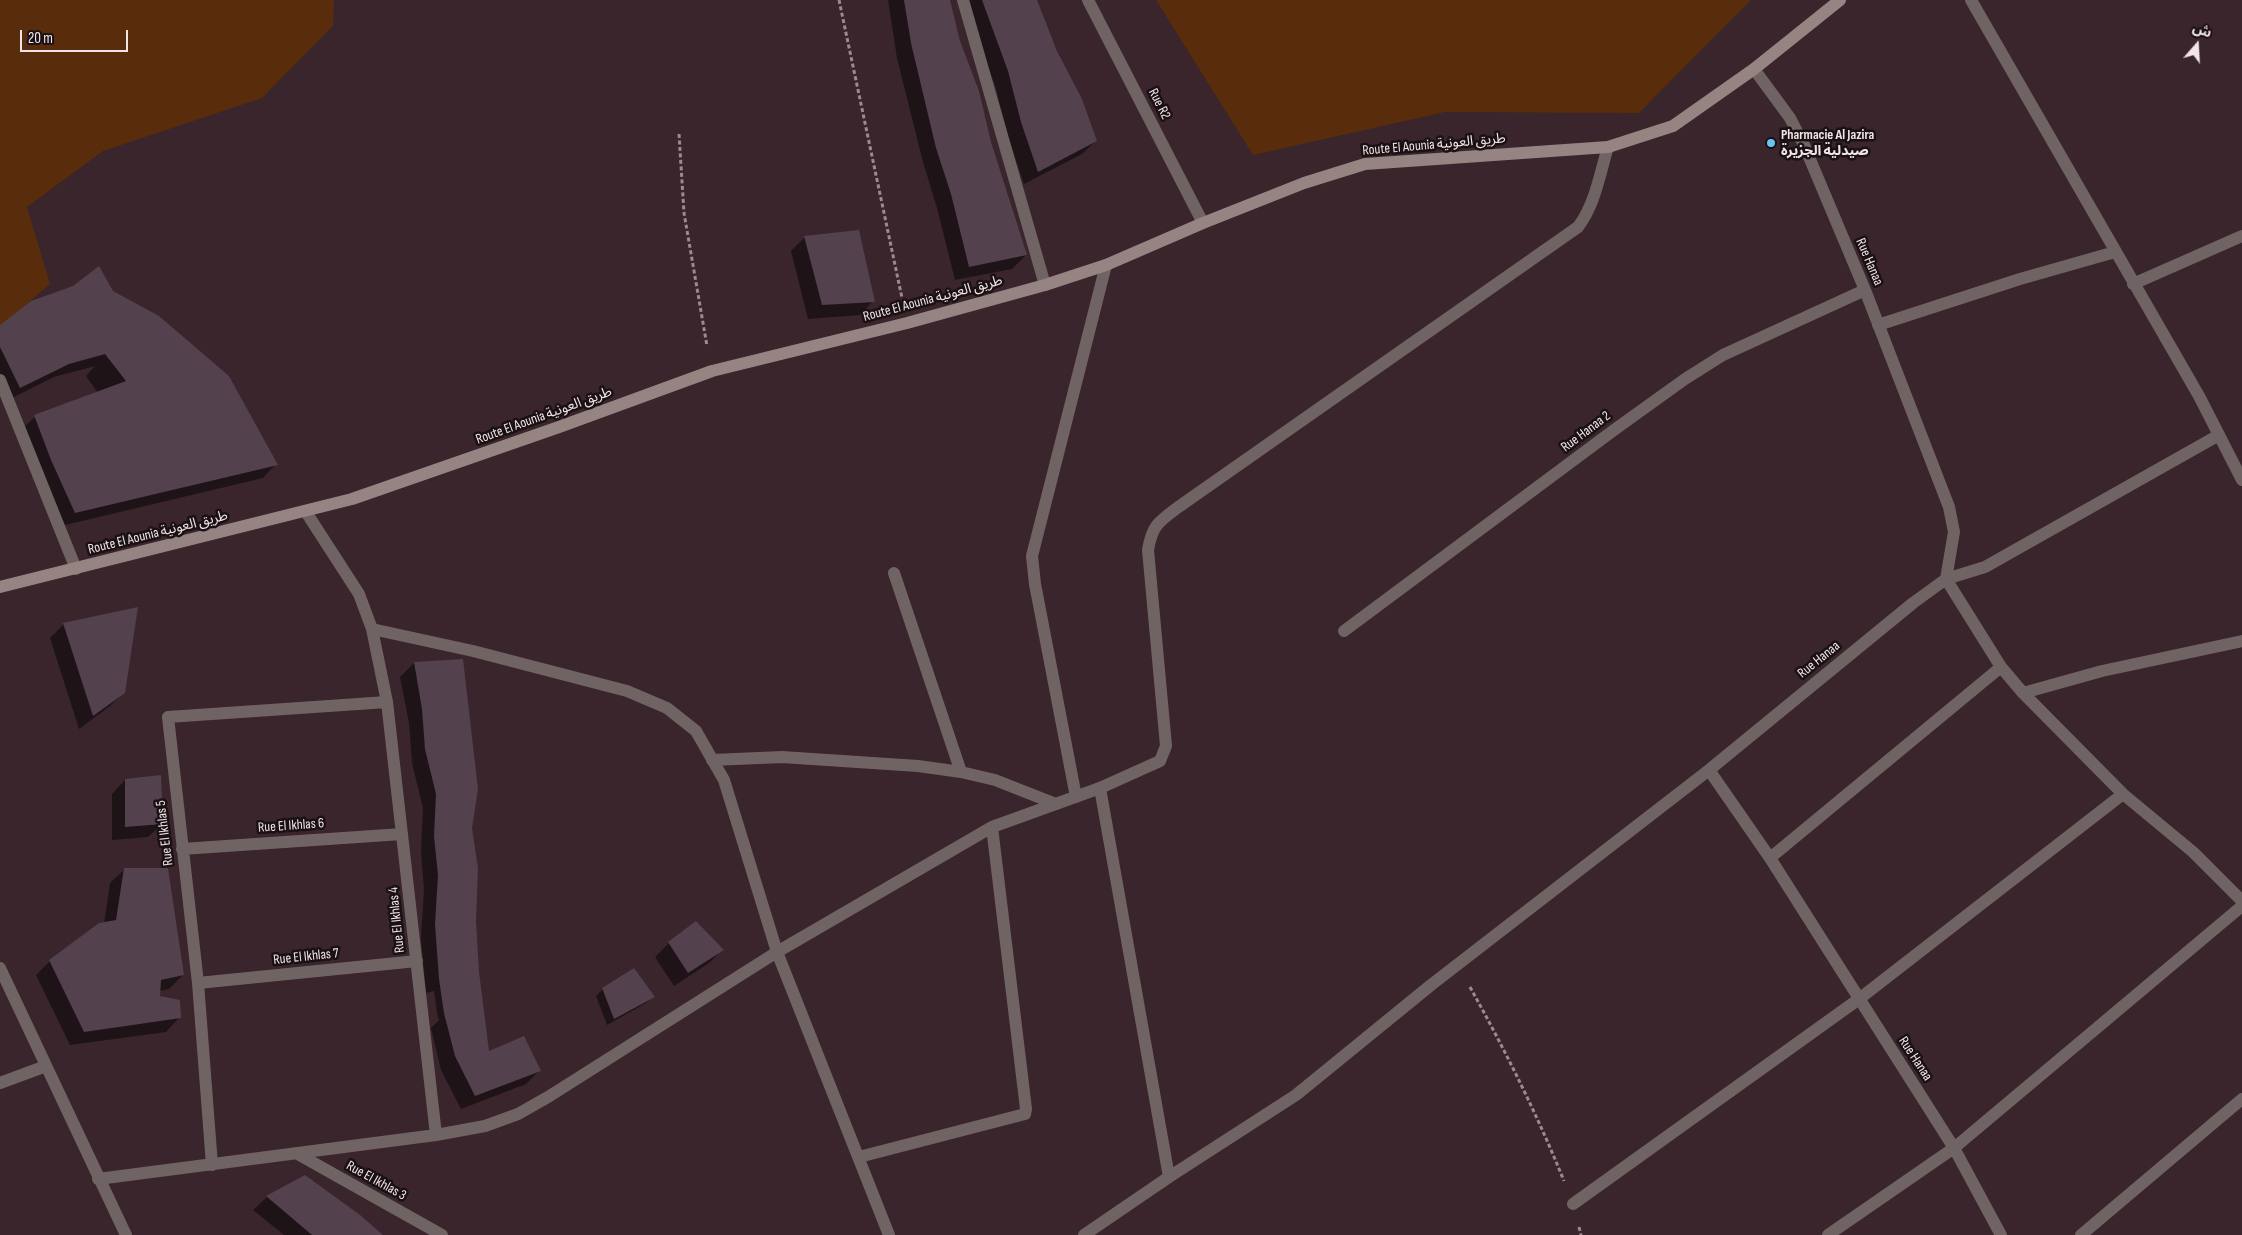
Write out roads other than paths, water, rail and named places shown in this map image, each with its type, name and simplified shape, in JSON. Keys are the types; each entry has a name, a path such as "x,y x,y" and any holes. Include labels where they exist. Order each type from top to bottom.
{"street":[{"path":"963,0 1045,285"},
{"name":"Rue R2","path":"1088,0 1203,223"},
{"name":"Route El Aounia طريق العونية","path":"0,587 306,512 521,440 712,371 907,323 1045,285 1106,265 1203,223 1304,183 1365,164 1608,146 1672,126 1754,69 1840,0"},
{"path":"1971,0 2219,435 2242,480"},
{"name":"Rue Hanaa","path":"1754,69 1790,118 1800,138 1865,290 1949,507 1954,532 1946,579 1913,603 1708,770 1770,858 1954,1148 2001,1235"},
{"path":"98,1179 436,1135 485,1126 518,1114 777,952 992,828 1100,788 1160,761 1166,746 1148,550 1151,534 1161,520 1578,227 1585,218 1590,206 1608,146"},
{"path":"2133,284 2242,236"},
{"path":"1878,325 2020,279 2115,252"},
{"path":"1076,797 1035,584 1032,556 1106,265"},
{"name":"Rue Hanaa 2","path":"1344,631 1614,430 1686,379 1723,355 1865,290"},
{"path":"0,380 76,569"},
{"path":"2219,435 1985,567 1946,579 2001,667 2023,693 2123,794 2193,852 2242,901"},
{"name":"Rue El Ikhlas 4","path":"306,512 359,594 372,629 387,702 436,1135"},
{"path":"894,572 961,772"},
{"path":"372,629 473,651 627,691 667,708 696,731 724,780 777,952 889,1235"},
{"path":"2023,693 2102,671 2242,641"},
{"path":"1770,858 2001,667"},
{"name":"Rue El Ikhlas 5","path":"212,1165 198,983 168,717 387,702"},
{"path":"712,760 782,757 846,760 961,772 995,780 1056,804"},
{"path":"1084,1235 1169,1176 1296,1095 1458,964 1708,770"},
{"path":"1100,788 1169,1176"},
{"path":"1573,1204 1859,999 2123,794"},
{"path":"859,1157 1025,1114 1026,1109 992,828"},
{"name":"Rue El Ikhlas 6","path":"182,849 402,834"},
{"path":"1828,1235 1954,1148 2242,906"},
{"name":"Rue El Ikhlas 7","path":"198,983 416,961"},
{"path":"0,968 126,1235"},
{"path":"0,1083 46,1066"},
{"path":"2081,1235 2242,1099"},
{"name":"Rue El Ikhlas 3","path":"296,1153 442,1235"}],"place":[{"name":"Pharmacie Al Jazira صيدلية الجزيرة","path":"1771,143"}]}
